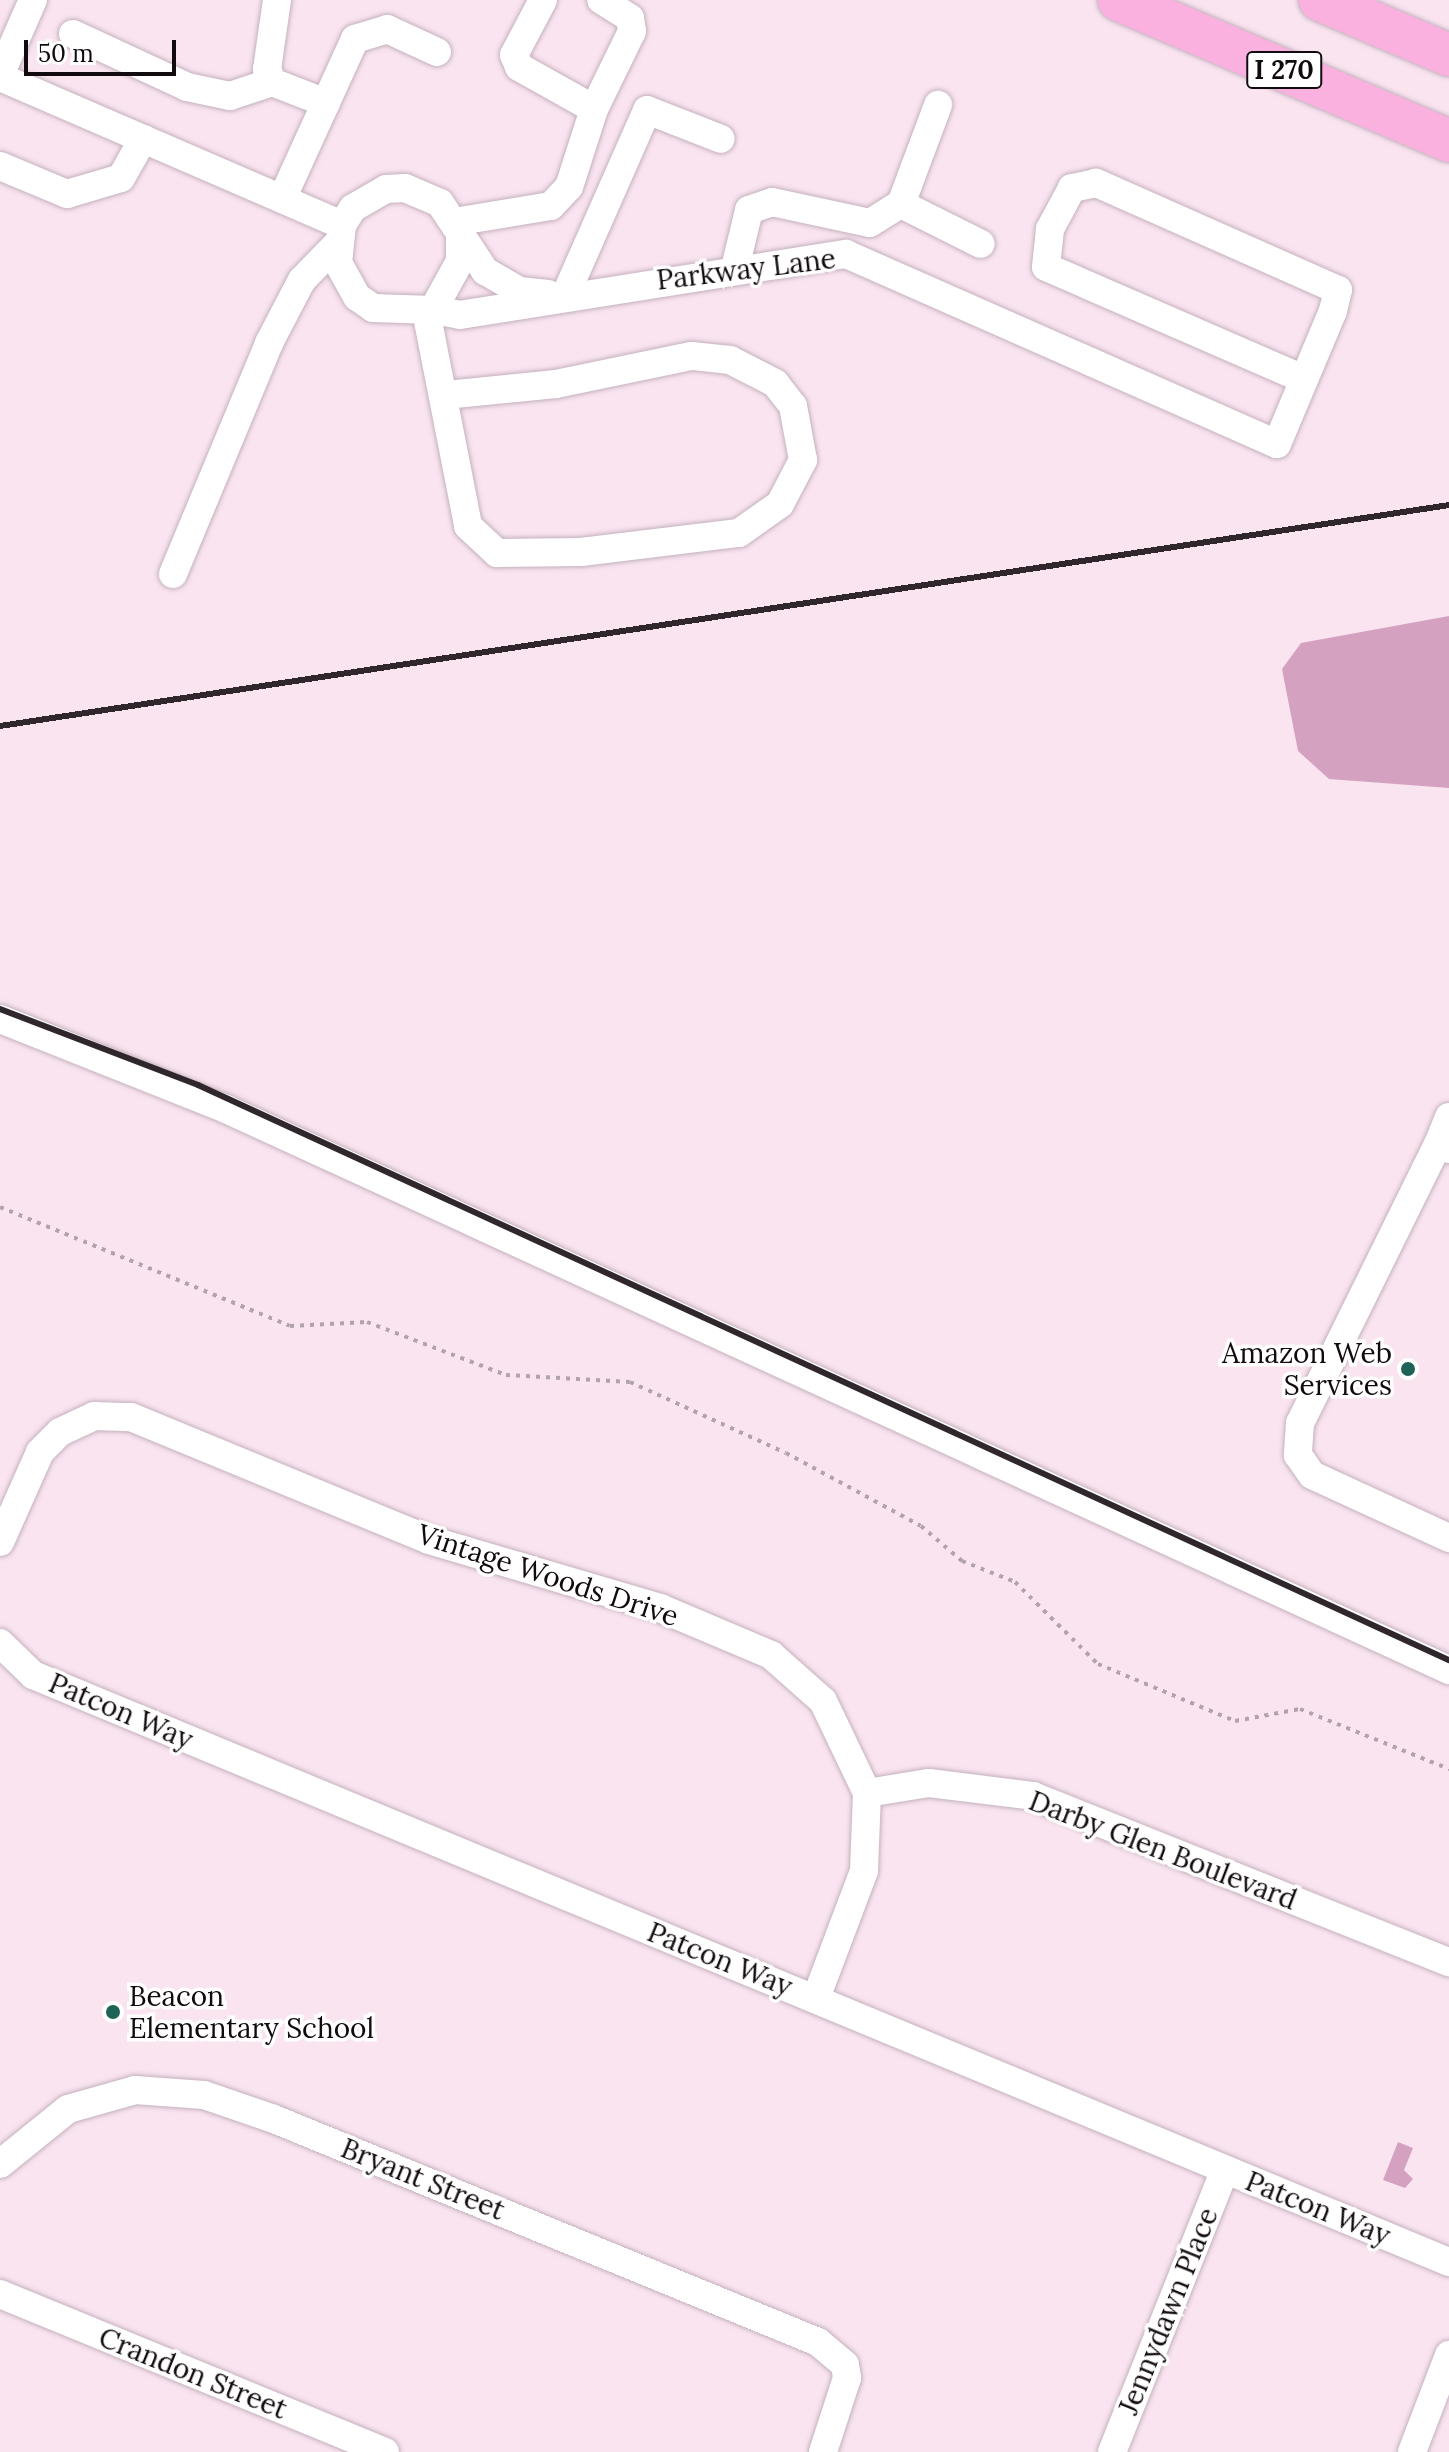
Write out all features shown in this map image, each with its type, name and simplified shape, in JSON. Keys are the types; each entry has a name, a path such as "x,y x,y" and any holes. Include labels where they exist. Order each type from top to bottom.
{"highway":[{"name":"I 270","path":"1119,0 1449,141"},
{"path":"1320,0 1449,55"}],"street":[{"path":"33,0 9,30 0,76 282,199 340,234"},
{"path":"272,82 267,69 277,0"},
{"path":"543,0 514,55 519,67 594,109"},
{"path":"457,229 559,200 594,109 632,31 630,18 601,0"},
{"path":"282,199 355,39 387,29 437,52"},
{"path":"73,34 187,87 230,96 272,82 326,103"},
{"path":"735,268 749,210 772,202 870,223 901,204 938,105"},
{"path":"562,294 647,110 721,139"},
{"path":"0,166 67,194 121,178 143,139"},
{"path":"1096,183 1338,290 1304,379 1046,267 1050,229 1072,188 1096,183"},
{"path":"173,574 269,343 302,280 368,196 405,188 440,203 457,229 460,261 430,310 468,526 497,553 581,552 739,533 780,504 803,460 793,406 775,383 730,360 691,356 570,381 445,395"},
{"path":"901,204 981,244"},
{"name":"Parkway Lane","path":"457,229 469,256 508,285 562,294"},
{"path":"340,234 341,272 357,297 392,313 430,310"},
{"name":"Parkway Lane","path":"430,310 460,315 562,294 846,254 973,306 1277,444 1304,379"},
{"path":"0,1019 212,1103 1449,1670"},
{"path":"1449,1117 1443,1146 1300,1423 1298,1455 1312,1475 1449,1538"},
{"name":"Vintage Woods Drive","path":"5,1530 40,1452 80,1419 109,1414 160,1426 429,1540 660,1608 771,1655 823,1701 867,1793 864,1871 816,1998"},
{"name":"Patcon Way","path":"0,1643 33,1675 1449,2262"},
{"name":"Darby Glen Boulevard","path":"867,1793 929,1783 1033,1796 1449,1962"},
{"name":"Bryant Street","path":"0,2164 21,2141 98,2097 167,2089 204,2095 804,2336 845,2365 846,2395 823,2452"},
{"name":"Jennydawn Place","path":"1112,2452 1225,2170"},
{"name":"Crandon Street","path":"0,2294 385,2452"},
{"path":"1412,2452 1449,2355"}],"path":[{"path":"0,1207 290,1326 367,1322 506,1375 630,1382 786,1453 921,1526 962,1561 1015,1582 1098,1664 1235,1721 1300,1709 1449,1769"}],"shaded area":[{"path":"1449,616 1449,788 1329,779 1298,751 1282,669 1301,643"},
{"path":"1398,2142 1413,2148 1404,2170 1413,2179 1405,2188 1383,2180"}],"railway":[{"path":"0,726 1449,505"},
{"path":"0,1009 198,1085 1449,1660"}],"place":[{"name":"Amazon Web Services","path":"1408,1369"},
{"name":"Beacon Elementary School","path":"113,2012"}]}
